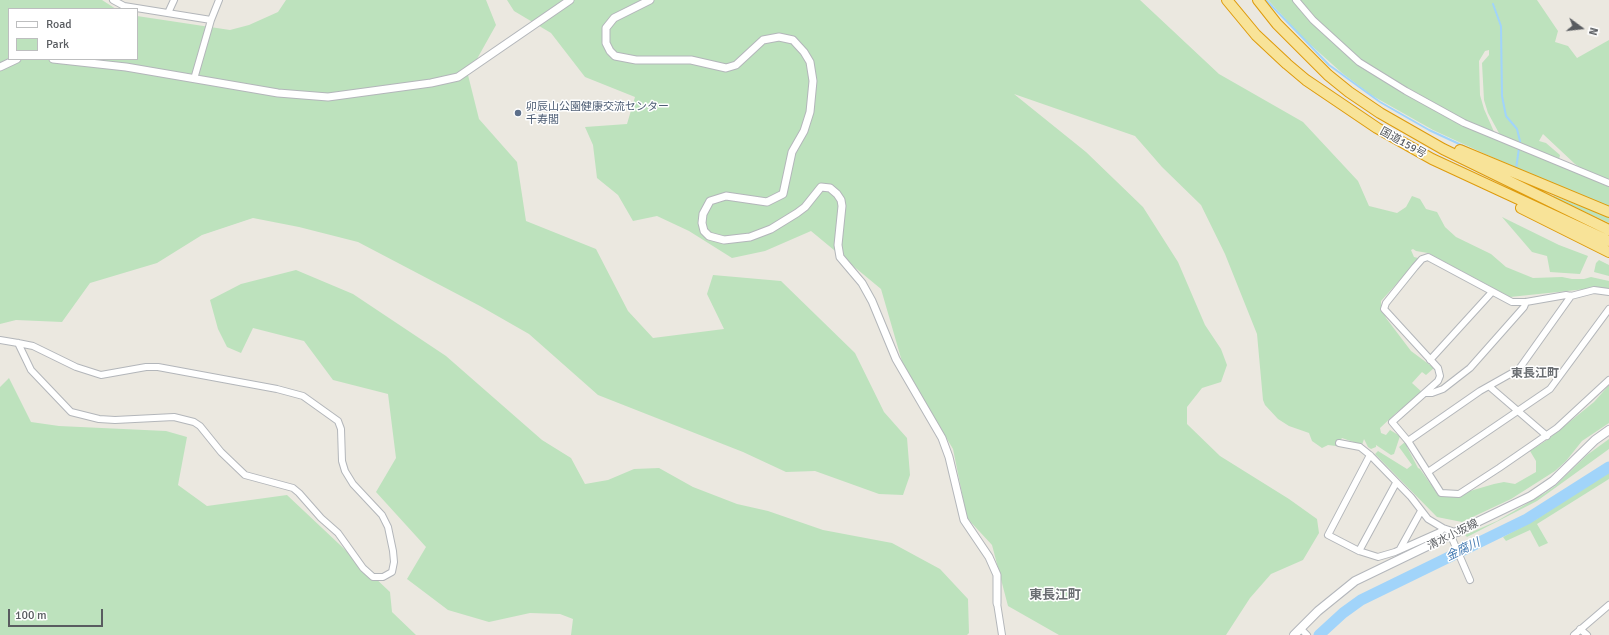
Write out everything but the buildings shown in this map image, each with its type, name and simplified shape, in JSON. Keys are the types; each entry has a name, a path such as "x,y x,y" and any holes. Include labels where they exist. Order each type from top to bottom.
{"highway":[{"name":"国道159号","path":"1227,0 1256,35 1306,80 1376,128 1432,159 1609,241"},
{"name":"国道159号","path":"1258,0 1277,24 1323,70 1349,92 1380,113 1456,156 1609,230"},
{"path":"1380,113 1501,168 1609,212"},
{"path":"1432,159 1490,192 1609,252"}],"main road":[{"name":"清水小坂線","path":"1302,633 1318,611 1355,581 1531,496 1553,481 1584,449 1609,430"}],"street":[{"path":"113,0 168,13 211,20"},
{"path":"168,13 174,0"},
{"path":"194,79 211,20 219,0"},
{"path":"62,60 126,67 286,94 328,97 458,77 570,0"},
{"path":"650,0 614,18 606,28 606,43 610,51 615,56 636,60 691,60 726,68 736,65 764,40 779,37 793,40 810,62 813,81 810,112 804,131 792,152 783,194 767,202 726,196 710,201 703,214 702,223 704,231 709,236 724,240 750,237 771,229 797,213 805,207 821,187 830,188 837,194 841,200 842,206 838,245 840,257 862,283 872,301 896,359 942,438 949,457 964,520 989,557 997,575 997,603 1002,635"},
{"path":"1296,0 1313,20 1359,62 1406,91 1464,123 1609,183"},
{"path":"0,67 15,60"},
{"path":"1609,292 1594,290 1571,296 1566,295 1526,302 1512,302 1428,257 1418,263 1386,303 1384,309 1438,368 1440,376 1438,381 1427,393 1392,421 1408,441 1441,493 1459,494 1547,436 1609,380"},
{"path":"1430,360 1492,292"},
{"path":"1408,441 1480,391 1490,387 1519,369 1571,296"},
{"path":"1427,393 1432,393 1443,389 1470,368 1524,307 1526,302"},
{"path":"1428,472 1550,389 1609,309"},
{"path":"0,340 18,343 33,346 76,367 100,375 146,367 158,367 277,389 304,396 338,421 341,429 342,461 345,471 353,484 382,515 388,527 394,562 392,572 384,577 373,577 363,568 338,533 320,518 300,493 293,488 245,475 221,452 200,426 194,422 174,416 115,420 99,419 71,412 31,370 18,343"},
{"path":"1490,387 1547,436"},
{"path":"1339,443 1360,447 1380,464 1396,483 1411,497 1428,519 1454,534 1470,580"},
{"path":"1370,455 1328,536 1359,551 1378,557 1400,550 1440,532 1443,528"},
{"path":"1359,551 1396,483"},
{"path":"1400,550 1422,511"},
{"path":"1574,635 1609,605"},
{"path":"1580,629 1587,635"}],"green space":[{"path":"0,0 102,0 114,8 8,8 8,60 138,60 138,16 230,30 249,25 278,12 286,0 486,0 496,25 468,75 479,119 517,162 526,221 596,249 628,311 653,338 724,329 707,294 713,275 781,281 855,353 884,412 907,438 910,475 903,495 879,494 815,471 786,472 743,452 598,395 529,334 480,306 358,242 299,227 253,218 202,235 157,263 90,283 62,322 16,320 0,324"},
{"path":"507,0 1140,0 1219,74 1303,122 1358,181 1369,206 1397,213 1406,207 1412,196 1420,199 1426,209 1437,212 1445,227 1456,237 1491,254 1506,267 1533,278 1562,277 1584,279 1591,277 1609,281 1609,289 1596,288 1510,297 1428,253 1413,249 1411,250 1414,257 1418,258 1418,260 1381,301 1381,306 1386,318 1411,351 1434,368 1426,375 1422,372 1412,383 1423,393 1396,413 1380,428 1381,433 1386,435 1390,430 1400,436 1394,454 1391,455 1376,445 1376,447 1371,449 1368,447 1364,439 1362,445 1342,438 1336,446 1328,445 1322,448 1312,441 1309,433 1289,426 1278,419 1265,405 1263,400 1257,334 1225,254 1201,205 1162,167 1135,136 1014,94 1086,152 1143,207 1178,262 1205,325 1221,349 1227,365 1221,382 1202,388 1187,407 1187,424 1220,456 1289,499 1317,519 1319,533 1303,560 1271,574 1250,598 1226,635 1059,635 1008,606 992,545 967,518 953,449 903,365 881,289 811,231 765,251 732,258 689,231 657,216 633,221 618,195 597,178 593,145 585,127 627,124 635,97 585,77 551,33 514,11"},
{"path":"1268,0 1293,0 1346,52 1414,98 1609,187 1609,208 1433,130 1371,95 1342,73 1303,38"},
{"path":"1297,0 1537,0 1558,31 1555,42 1568,46 1577,58 1609,40 1609,181 1584,170 1575,164 1543,134 1539,141 1546,143 1560,155 1559,160 1500,135 1488,113 1484,100 1482,63 1489,55 1489,50 1485,51 1479,61 1480,95 1484,109 1495,134 1468,122 1371,67 1339,42"},
{"path":"1554,196 1609,217 1609,223 1553,197"},
{"path":"1502,217 1559,245 1588,256 1580,274 1550,272 1547,256 1532,252"},
{"path":"1599,260 1609,265 1609,276 1594,272 1596,263"},
{"path":"296,270 353,294 446,356 542,440 571,458 585,484 608,480 634,469 659,468 693,487 737,504 768,511 823,530 892,543 940,569 968,599 969,633 967,635 571,635 573,619 560,614 530,613 489,622 448,610 407,579 426,547 376,492 396,458 388,394 333,380 304,341 253,328 241,353 227,347 218,329 210,300 241,284"},
{"path":"9,378 31,422 59,426 166,431 187,437 178,485 207,506 287,495 390,592 392,612 416,635 0,635 0,387"},
{"path":"1609,385 1609,423 1582,441 1566,461 1555,471 1511,499 1462,522 1437,517 1375,454 1378,451 1407,469 1412,465 1399,447 1405,442 1408,445 1407,447 1418,468 1437,493 1448,497 1460,497 1470,491 1504,482 1515,484 1536,472 1536,461 1530,451 1547,440 1594,402"},
{"path":"1609,439 1609,449 1537,501 1467,537 1465,535 1497,521 1545,493 1555,486 1587,455"},
{"path":"1609,471 1609,479 1537,524 1548,543 1539,547 1530,530 1506,541 1503,537 1535,520"}],"waterway":[{"path":"1266,0 1329,65 1380,102 1429,130 1470,149"},
{"path":"1493,4 1501,26 1502,96 1506,116 1517,129 1520,141 1516,169"},
{"name":"金腐川","path":"1319,635 1343,613 1361,600 1527,519 1609,467"}],"place":[{"name":"卯辰山公園健康交流センター 千寿閣","path":"518,113"}],"district":[{"name":"東長江町","path":"1535,374"},
{"name":"東長江町","path":"1055,596"}]}
